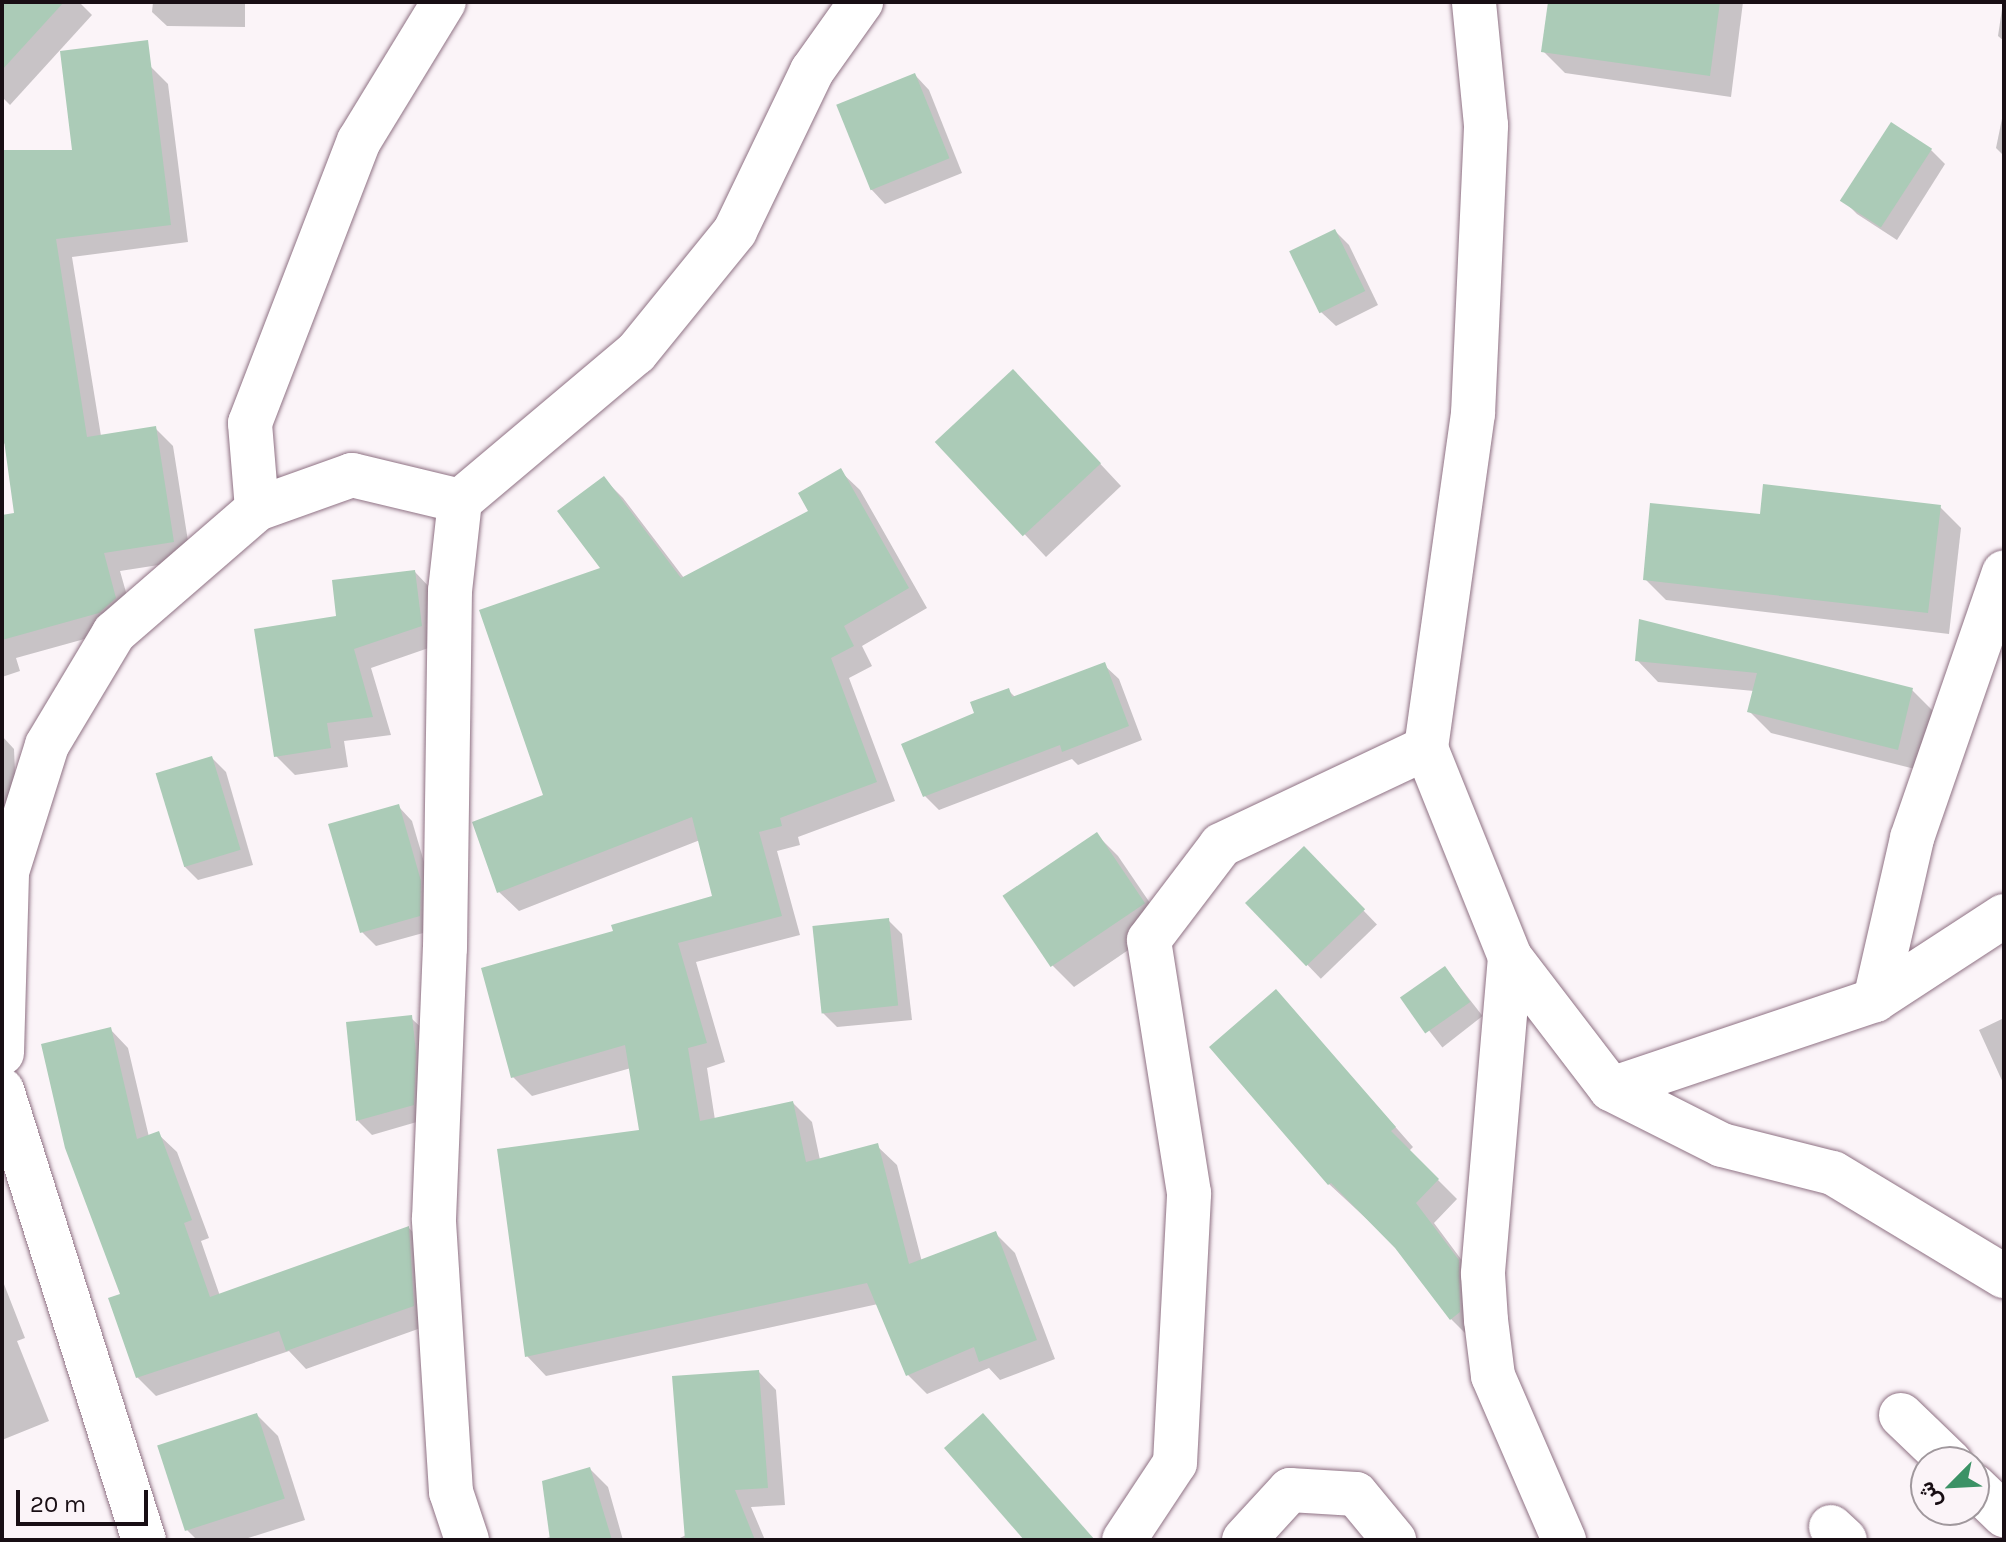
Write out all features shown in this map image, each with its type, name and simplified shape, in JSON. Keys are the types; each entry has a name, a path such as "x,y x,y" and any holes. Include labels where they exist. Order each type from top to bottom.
{"street":[{"path":"257,509 250,423 359,141 444,2"},
{"path":"467,1540 451,1492 434,1219 445,948 450,591 460,501 636,353 735,231 812,71 861,2"},
{"path":"1474,2 1486,125 1473,414 1426,748 1510,957 1611,1089 1722,1145 1833,1173 2004,1276"},
{"path":"2,1053 7,872 47,745 114,633 257,509 352,475 460,501"},
{"path":"1875,1000 1912,838 2004,573"},
{"path":"1125,1540 1175,1463 1189,1193 1149,940 1221,845 1426,748"},
{"path":"1611,1089 1875,1000 2004,916"},
{"path":"1510,957 1483,1274 1486,1320 1493,1376 1564,1540"},
{"path":"2,1090 144,1540"},
{"path":"1901,1415 1933,1446"},
{"path":"1244,1540 1290,1490 1356,1494 1394,1540"}],"building":[{"path":"2,2 64,2 2,70"},
{"path":"1548,2 1720,2 1710,76 1541,52"},
{"path":"148,40 171,225 56,239 87,437 156,426 174,542 104,553 116,598 99,613 2,640 2,515 14,513 2,426 2,150 72,150 60,51"},
{"path":"915,73 949,158 871,190 836,105"},
{"path":"1891,122 1932,149 1881,228 1840,201"},
{"path":"1335,229 1365,291 1319,313 1289,251"},
{"path":"1013,369 1101,463 1023,536 935,442"},
{"path":"841,468 909,588 844,626 854,646 831,658 877,782 780,818 782,826 759,832 782,916 678,943 707,1043 688,1048 700,1121 793,1101 806,1162 878,1143 909,1264 996,1231 1037,1340 979,1362 974,1347 906,1376 867,1283 525,1357 497,1149 639,1130 625,1045 511,1078 481,968 613,931 611,925 712,896 692,817 497,893 472,822 543,795 479,610 600,568 557,511 604,476 681,578 808,511 798,493"},
{"path":"1763,484 1941,505 1928,613 1643,580 1650,503 1760,514"},
{"path":"415,570 422,626 354,649 373,717 327,723 331,748 274,757 254,629 336,616 332,580"},
{"path":"1639,619 1913,688 1898,750 1747,712 1757,673 1635,661"},
{"path":"1105,662 1129,726 1062,752 1060,745 923,797 901,744 974,713 970,702 1009,688 1012,697"},
{"path":"212,756 241,850 184,867 156,773"},
{"path":"399,804 421,881 420,916 360,933 328,824"},
{"path":"1097,832 1145,903 1051,967 1002,896"},
{"path":"1304,846 1365,909 1306,966 1245,903"},
{"path":"889,918 898,1006 822,1014 812,926"},
{"path":"1445,966 1470,1002 1425,1034 1400,998"},
{"path":"1276,989 1396,1127 1391,1131 1439,1179 1416,1203 1459,1260 1460,1312 1450,1320 1395,1248 1331,1183 1328,1185 1209,1047"},
{"path":"412,1015 416,1053 414,1105 356,1121 346,1022"},
{"path":"111,1027 137,1139 159,1131 192,1220 184,1223 210,1297 409,1226 414,1306 286,1351 279,1331 136,1378 108,1298 120,1294 65,1148 41,1044"},
{"path":"759,1370 768,1488 735,1490 755,1540 685,1540 672,1376"},
{"path":"257,1413 285,1499 185,1531 157,1445"},
{"path":"983,1413 1095,1540 1024,1540 944,1448"},
{"path":"590,1467 612,1540 550,1540 542,1481"}]}
